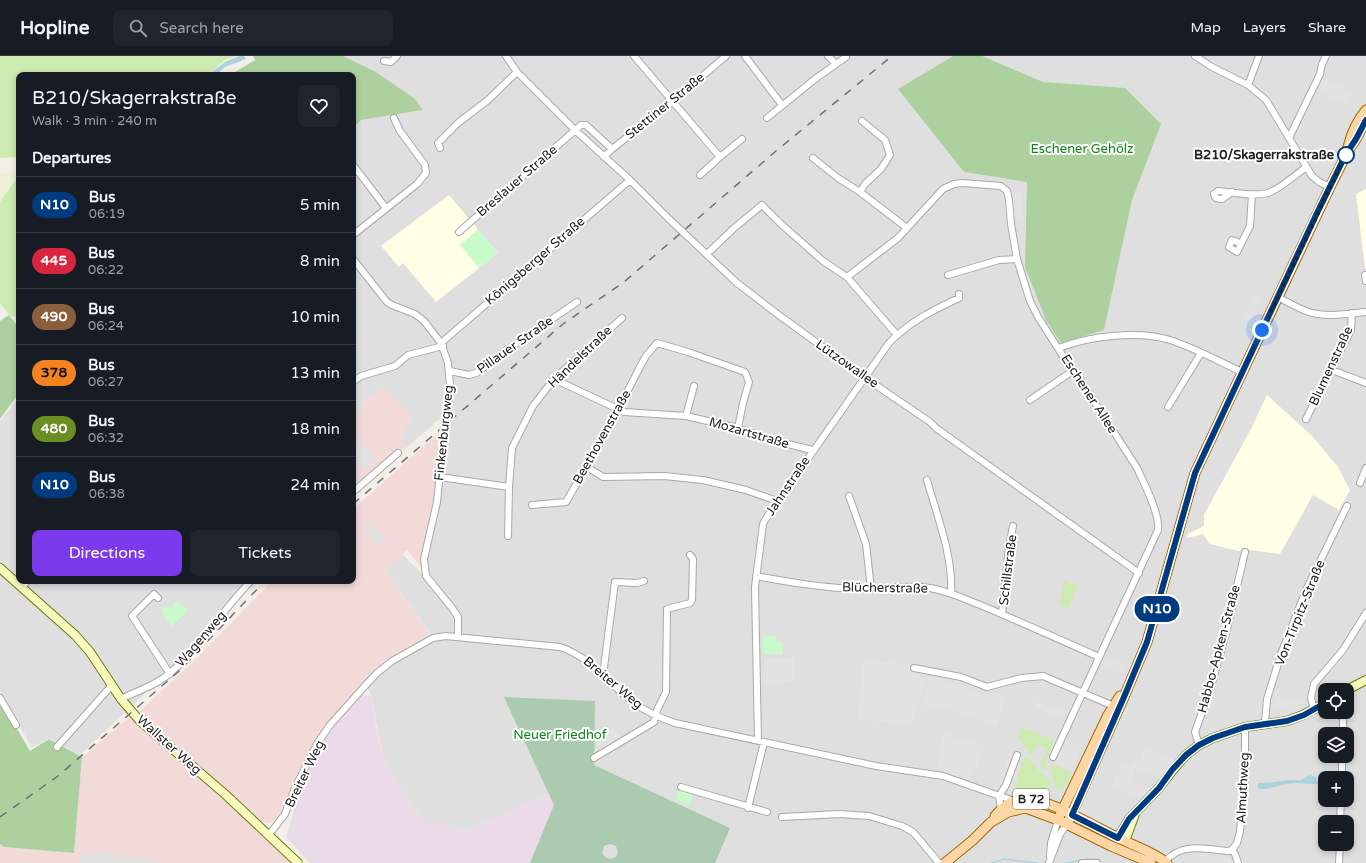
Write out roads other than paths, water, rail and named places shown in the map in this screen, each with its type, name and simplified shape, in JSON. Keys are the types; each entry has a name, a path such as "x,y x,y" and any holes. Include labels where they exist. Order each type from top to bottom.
{"main road":[{"path":"1348,151 1350,137 1360,116 1366,110"},
{"path":"1067,824 1116,707 1128,686 1147,642 1195,473 1330,187 1366,120"},
{"path":"1058,820 1108,715 1116,707"},
{"name":"B 72","path":"945,863 973,840 991,822 1001,809 1014,801 1027,799 1037,800 1062,810 1166,862"},
{"name":"B 72","path":"991,822 1008,812 1020,809 1032,809 1152,863"},
{"path":"1118,849 1122,839"}],"street":[{"path":"384,61 391,62 397,56"},
{"name":"Lützowallee","path":"506,56 517,72 575,130 754,298 864,377 930,422 936,428 1138,573"},
{"path":"634,56 720,157"},
{"name":"Stettiner Straße","path":"604,157 726,56"},
{"path":"745,56 782,105"},
{"path":"828,56 836,64"},
{"path":"1195,56 1212,67 1248,85 1270,106 1312,176 1330,187"},
{"path":"1248,85 1259,56"},
{"path":"1289,138 1320,74 1322,64 1326,56"},
{"path":"767,118 846,57"},
{"path":"440,148 438,143 458,123 488,100 517,72"},
{"path":"356,233 417,184 426,173 427,169 423,161 400,130 394,118"},
{"path":"860,192 865,184 881,169 890,155 885,140 862,121"},
{"path":"575,130 581,125 586,125 612,149"},
{"name":"Breslauer Straße","path":"459,232 575,130"},
{"path":"700,176 742,139"},
{"path":"813,158 907,228"},
{"path":"1232,192 1252,194 1268,193 1306,167"},
{"path":"356,169 386,208"},
{"name":"Königsberger Straße","path":"442,344 630,180"},
{"name":"Eschener Allee","path":"847,277 898,238 944,189 954,184 962,183 1001,186 1007,191 1017,259 1030,301 1038,317 1137,468 1157,516 1158,530 1138,573"},
{"path":"1240,243 1250,226 1252,194"},
{"path":"707,254 733,229 762,206 824,261 847,277 897,335"},
{"path":"948,275 999,260 1017,259"},
{"name":"Finkenburgweg","path":"356,264 388,302 420,316 442,344 448,363 450,371 448,410 437,502 424,559 426,576 458,617 458,637"},
{"path":"1366,275 1366,280"},
{"name":"Jahnstraße","path":"748,808 761,742 754,603 763,524 812,450 889,343 913,322 958,298 959,294"},
{"path":"1278,297 1306,311 1316,314 1366,312"},
{"name":"Pillauer Straße","path":"450,371 469,375 476,373 508,349 577,302"},
{"name":"Blumenstraße","path":"1306,419 1351,330 1352,313"},
{"name":"Händelstraße","path":"508,536 509,486 512,448 533,406 554,379 622,318"},
{"path":"1059,348 1083,340 1103,336 1148,336 1168,339 1242,372"},
{"name":"Beethovenstraße","path":"532,505 566,502 608,430 646,356 657,343 745,372 749,382 738,428"},
{"path":"356,380 361,376 395,366 408,355 442,344"},
{"path":"1168,407 1201,353"},
{"path":"1030,400 1074,370"},
{"path":"1332,370 1366,383"},
{"name":"Mozartstraße","path":"554,379 624,412 686,416 738,428 776,441 812,450"},
{"path":"686,416 694,386"},
{"path":"356,489 398,453"},
{"path":"587,467 603,477 664,476 703,480 746,490 777,501"},
{"path":"1360,484 1366,468"},
{"path":"440,477 509,486"},
{"path":"927,480 951,573 951,593"},
{"path":"849,496 866,544 871,589"},
{"name":"Von-Tirpitz-Straße","path":"1265,724 1267,699 1281,654 1307,588 1347,506"},
{"name":"Schillstraße","path":"1002,614 1009,547 1013,526"},
{"name":"Habbo-Apken-Straße","path":"1199,745 1195,732 1210,690 1226,634 1245,552"},
{"path":"594,758 654,722 657,710 666,692 667,609 690,603 692,600 694,559 690,555"},
{"name":"Wallster Weg","path":"0,568 16,578"},
{"path":"1053,757 1138,573"},
{"name":"Blücherstraße","path":"756,576 810,585 840,588 929,588 951,593 1098,657"},
{"path":"603,675 615,582 637,583 644,581"},
{"name":"Wallster Weg","path":"25,584 90,652 121,699 150,731 226,796 298,863"},
{"name":"Wagenweg","path":"121,699 170,674 197,647 234,599 249,584"},
{"path":"158,598 154,594 132,616 170,674"},
{"path":"1314,710 1311,698 1314,684 1343,650 1366,613"},
{"name":"Breiter Weg","path":"268,836 285,814 317,744 330,725 377,673 392,661 433,638 446,636 571,650 581,656 634,702 656,716 675,723 876,766 943,776 1014,801"},
{"path":"914,668 961,677 987,687 1021,678 1043,676 1116,707"},
{"path":"1354,686 1366,680"},
{"path":"57,748 112,685"},
{"path":"0,698 16,725"},
{"path":"1122,839 1129,819 1159,788 1172,770 1186,755 1199,745 1245,727 1287,721 1304,715 1318,707"},
{"name":"Almuthweg","path":"1233,849 1237,843 1240,831 1243,805 1245,778 1245,727"},
{"path":"1001,809 1000,796 1006,785 1017,755"},
{"path":"681,787 748,808 767,812"},
{"path":"782,817 840,814 869,816 902,826 913,832 939,863"},
{"path":"1050,861 1051,843 1058,820"},
{"path":"1050,861 1060,834 1067,824"},
{"path":"1166,862 1169,857 1177,852 1196,848 1228,851 1233,849 1238,863"},
{"path":"1339,863 1340,851"},
{"path":"1082,863 1097,863"}],"water":[{"path":"239,56 244,56 246,59 225,67 219,72 212,72 225,62"},
{"path":"1310,775 1315,777 1318,784 1292,783 1263,789 1259,789 1258,786 1258,783 1301,780"}],"waterway":[{"path":"992,863 1004,859 1037,863"},
{"path":"1066,863 1088,859 1100,860"}],"railway":[{"path":"356,501 563,324 624,282 776,151 892,56"},
{"path":"0,817 58,776 178,672 262,584"}],"place":[{"name":"B210/Skagerrakstraße","path":"1346,155"}],"park label":[{"name":"Eschener Gehölz","path":"1082,149"},
{"name":"Neuer Friedhof","path":"560,735"}]}
